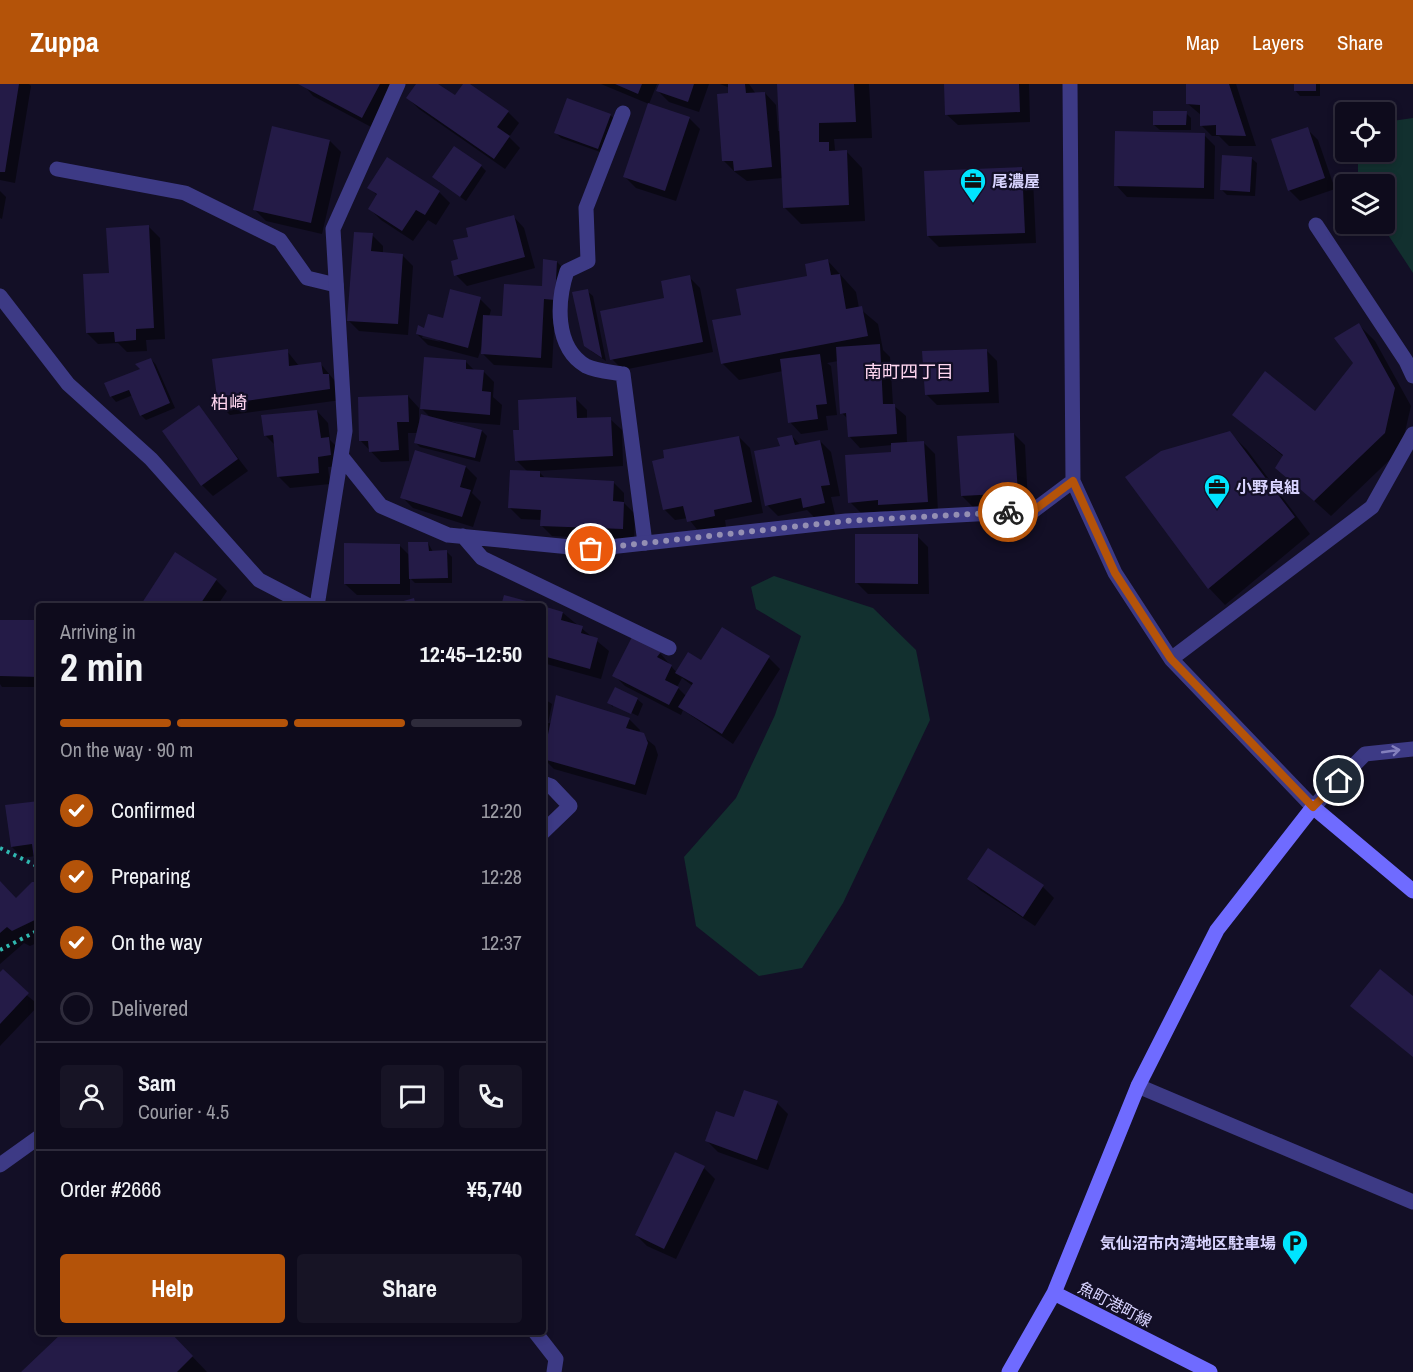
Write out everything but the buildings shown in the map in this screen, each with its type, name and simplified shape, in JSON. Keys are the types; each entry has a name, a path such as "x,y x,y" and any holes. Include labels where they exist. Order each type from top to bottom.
{"street":[{"path":"317,603 345,431 333,229 398,84"},
{"path":"1070,84 1073,481 1115,573 1171,659 1313,807 1413,891"},
{"path":"622,113 586,208 588,261 567,271 559,297 564,344 586,366 623,374 645,543"},
{"path":"57,169 184,193 280,240 307,278 336,285"},
{"path":"1316,225 1406,361 1413,376"},
{"path":"0,296 68,384 152,459 259,580 303,603"},
{"path":"1171,659 1372,507 1413,434"},
{"path":"341,456 381,506 448,535 591,549 846,521 1033,511 1073,481"},
{"path":"463,536 482,558 669,648"},
{"path":"1054,1293 1138,1086 1217,930 1313,807 1365,754 1413,748"},
{"path":"546,784 551,786 570,806 546,829"},
{"path":"1138,1086 1413,1202"},
{"path":"0,1165 36,1139"},
{"name":"魚町港町線","path":"1009,1372 1054,1293 1210,1372"},
{"path":"537,1335 556,1359 554,1372"}],"path":[{"path":"0,848 36,866"},
{"path":"0,950 36,932"}],"green space":[{"path":"1413,118 1413,273 1388,234 1395,234 1395,174 1358,174 1358,162 1395,162 1395,121"},
{"path":"774,576 873,608 916,650 930,720 843,903 802,968 759,976 696,926 684,857 736,798 775,715 801,636 756,609 751,587"}],"way so far":[{"path":"591,549 846,521 1008,512"}],"place":[{"name":"尾濃屋","path":"973,204"},
{"name":"小野良組","path":"1217,510"},
{"name":"気仙沼市内湾地区駐車場","path":"1295,1266"}],"district":[{"name":"南町四丁目","path":"909,371"},
{"name":"柏崎","path":"229,402"}],"route":[{"path":"1008,512 1033,511 1073,481 1115,573 1171,659 1313,807 1339,781"}]}
